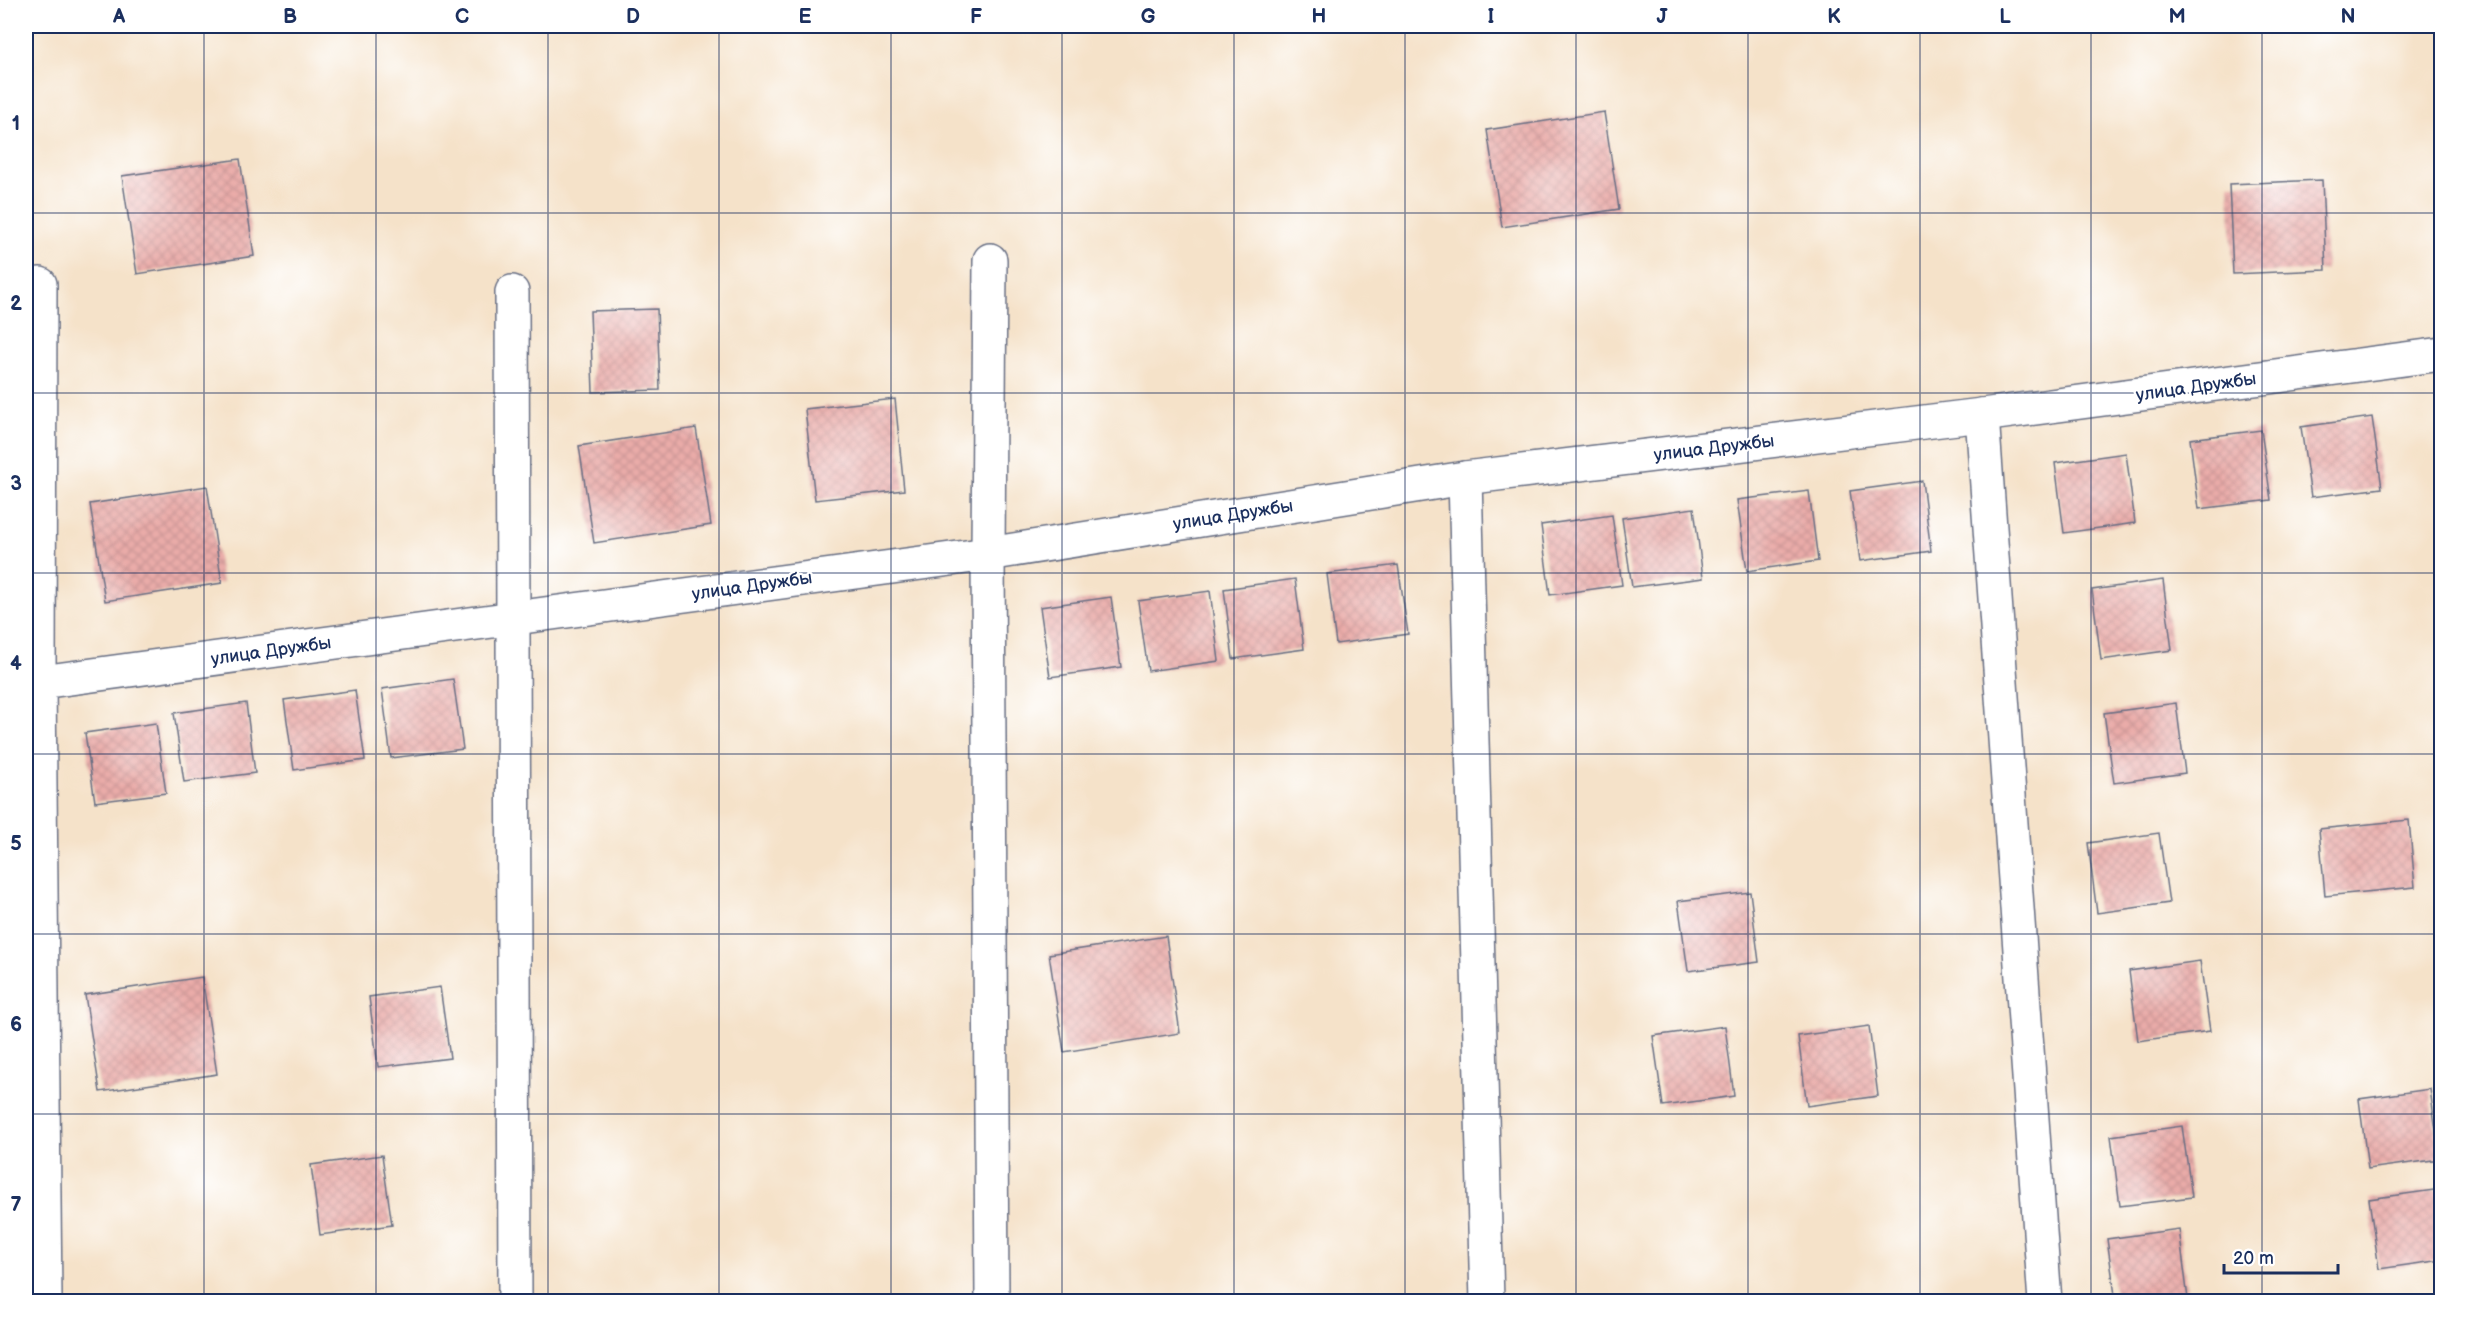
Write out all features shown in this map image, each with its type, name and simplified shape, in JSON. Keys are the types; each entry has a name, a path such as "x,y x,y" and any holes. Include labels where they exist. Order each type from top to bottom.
{"street":[{"path":"990,260 988,554 992,1302"},
{"path":"40,285 32,683 45,1302"},
{"path":"512,292 515,1302"},
{"name":"улица Дружбы","path":"32,683 988,554 1465,478 1982,415 2442,354"},
{"path":"1982,415 2045,1302"},
{"path":"1465,478 1486,1302"}],"building":[{"path":"1604,112 1619,209 1502,227 1487,130"},
{"path":"240,159 254,256 137,274 122,176"},
{"path":"2322,180 2326,270 2233,274 2229,184"},
{"path":"657,309 660,390 593,392 590,311"},
{"path":"895,399 904,490 815,500 805,409"},
{"path":"2372,417 2382,488 2311,497 2301,427"},
{"path":"696,428 711,525 594,543 579,446"},
{"path":"2261,430 2271,500 2199,509 2190,439"},
{"path":"2126,453 2135,523 2064,533 2055,463"},
{"path":"1922,481 1931,551 1860,561 1850,491"},
{"path":"207,486 222,583 105,601 90,504"},
{"path":"1809,491 1818,561 1747,571 1737,500"},
{"path":"1694,508 1703,578 1632,587 1622,518"},
{"path":"1612,515 1622,585 1550,595 1541,525"},
{"path":"1398,565 1408,634 1336,644 1327,574"},
{"path":"1295,579 1304,649 1233,659 1224,589"},
{"path":"2163,580 2172,650 2101,660 2092,590"},
{"path":"1210,591 1219,661 1148,671 1138,601"},
{"path":"1111,597 1121,667 1050,677 1040,607"},
{"path":"453,679 463,749 391,758 382,689"},
{"path":"355,690 365,760 294,770 284,700"},
{"path":"246,703 255,773 184,782 174,713"},
{"path":"2176,703 2185,773 2114,783 2104,713"},
{"path":"156,723 166,793 95,802 85,733"},
{"path":"2409,820 2415,887 2325,896 2319,829"},
{"path":"2159,833 2169,903 2097,913 2088,843"},
{"path":"1750,892 1759,962 1688,971 1678,901"},
{"path":"1166,936 1180,1033 1064,1052 1049,954"},
{"path":"2200,961 2210,1031 2138,1041 2129,971"},
{"path":"202,977 217,1074 100,1092 85,995"},
{"path":"440,987 450,1058 378,1067 369,997"},
{"path":"1725,1026 1734,1096 1663,1106 1653,1036"},
{"path":"1869,1026 1878,1096 1807,1106 1798,1036"},
{"path":"2430,1089 2440,1159 2368,1169 2359,1099"},
{"path":"2182,1126 2192,1197 2120,1206 2111,1136"},
{"path":"382,1155 392,1225 320,1235 311,1165"},
{"path":"2441,1189 2442,1260 2379,1269 2369,1199"},
{"path":"2179,1229 2188,1299 2171,1302 2116,1302 2107,1239"}]}
